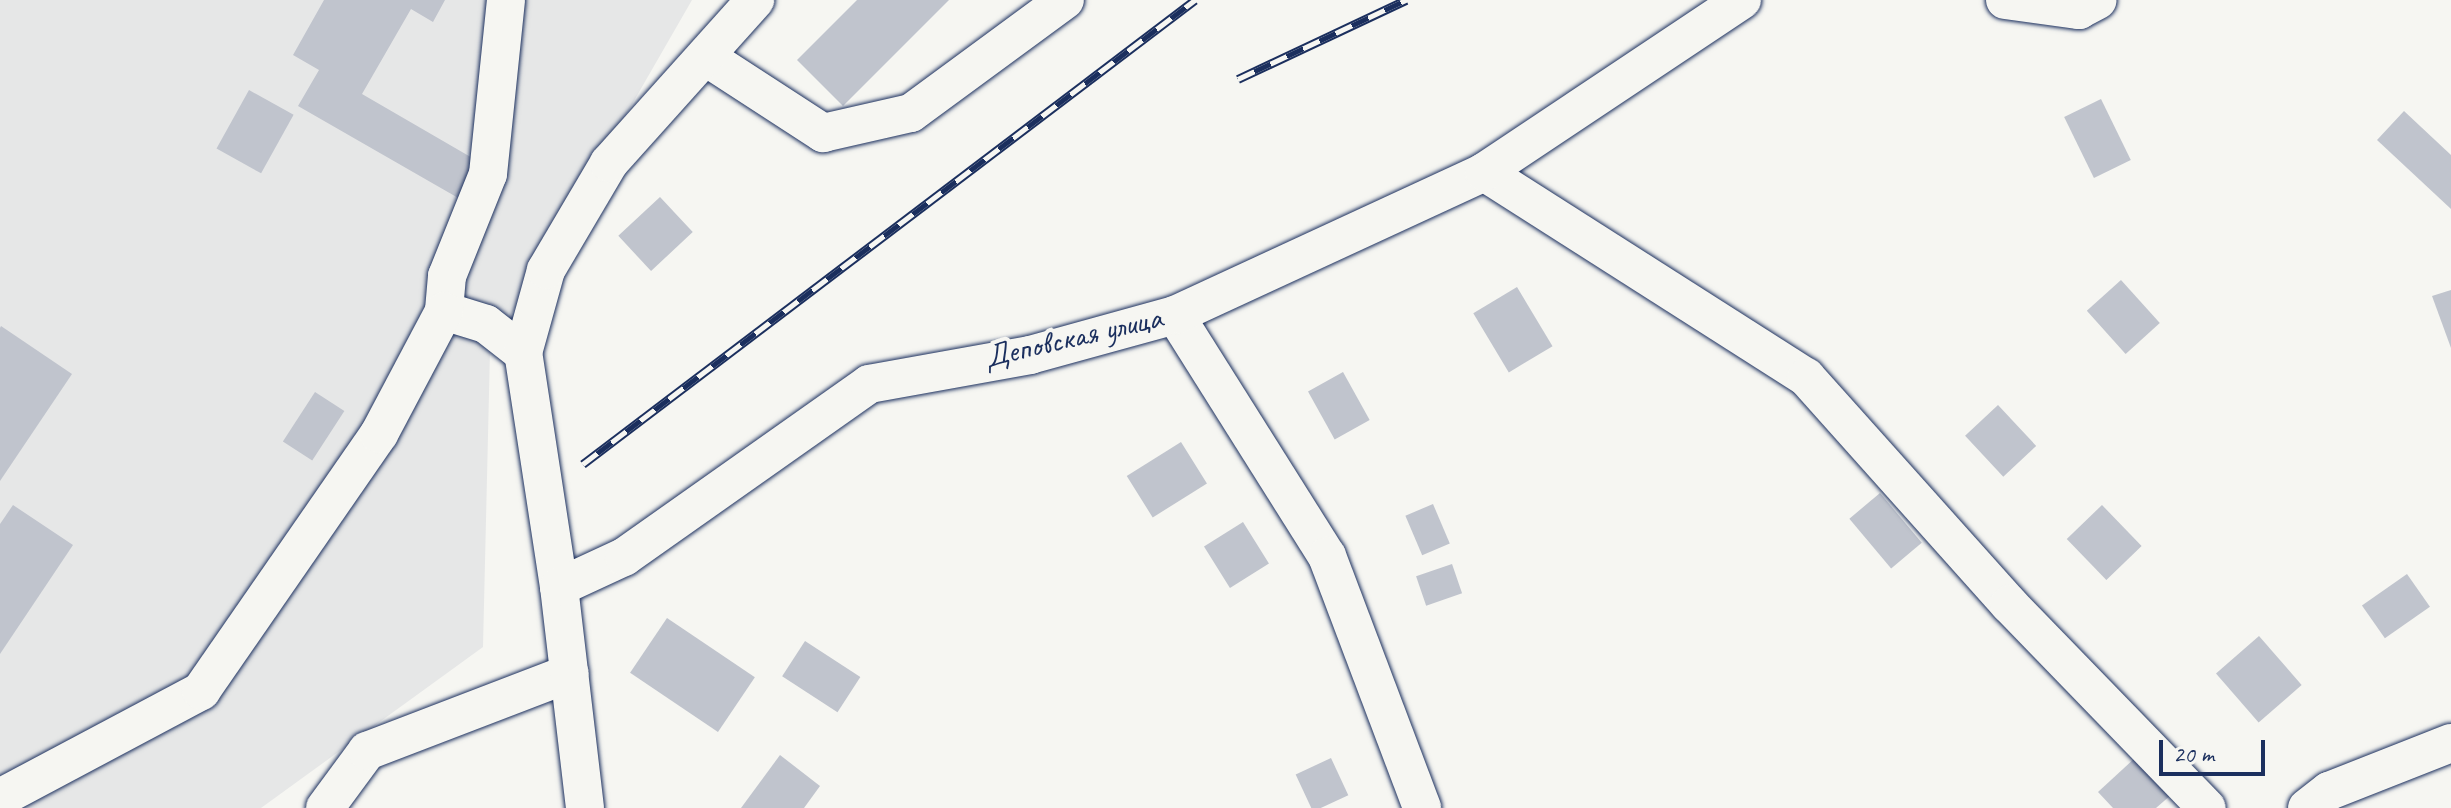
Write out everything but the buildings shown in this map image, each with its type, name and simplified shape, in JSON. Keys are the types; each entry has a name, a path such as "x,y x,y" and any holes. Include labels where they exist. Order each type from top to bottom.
{"street":[{"path":"0,798 201,691 379,434 444,311 447,276 488,174 506,0"},
{"path":"585,808 559,587 523,353 546,270 609,163 755,0"},
{"path":"706,57 823,133 911,113 1065,0"},
{"name":"Деповская улица","path":"559,587 624,557 869,384 1030,355 1175,315 1484,172 1742,0"},
{"path":"2005,0 2079,10 2098,0"},
{"path":"1484,172 1806,377 2009,604 2207,808"},
{"path":"444,311 486,324 523,353"},
{"path":"1175,315 1327,556 1422,808"},
{"path":"325,808 367,751 570,673"},
{"path":"2307,808 2329,791 2451,743"}],"shaded area":[{"path":"0,0 692,0 490,351 483,647 261,808 0,808"}],"railway":[{"path":"583,464 1195,0"},
{"path":"1238,79 1406,0"}]}
